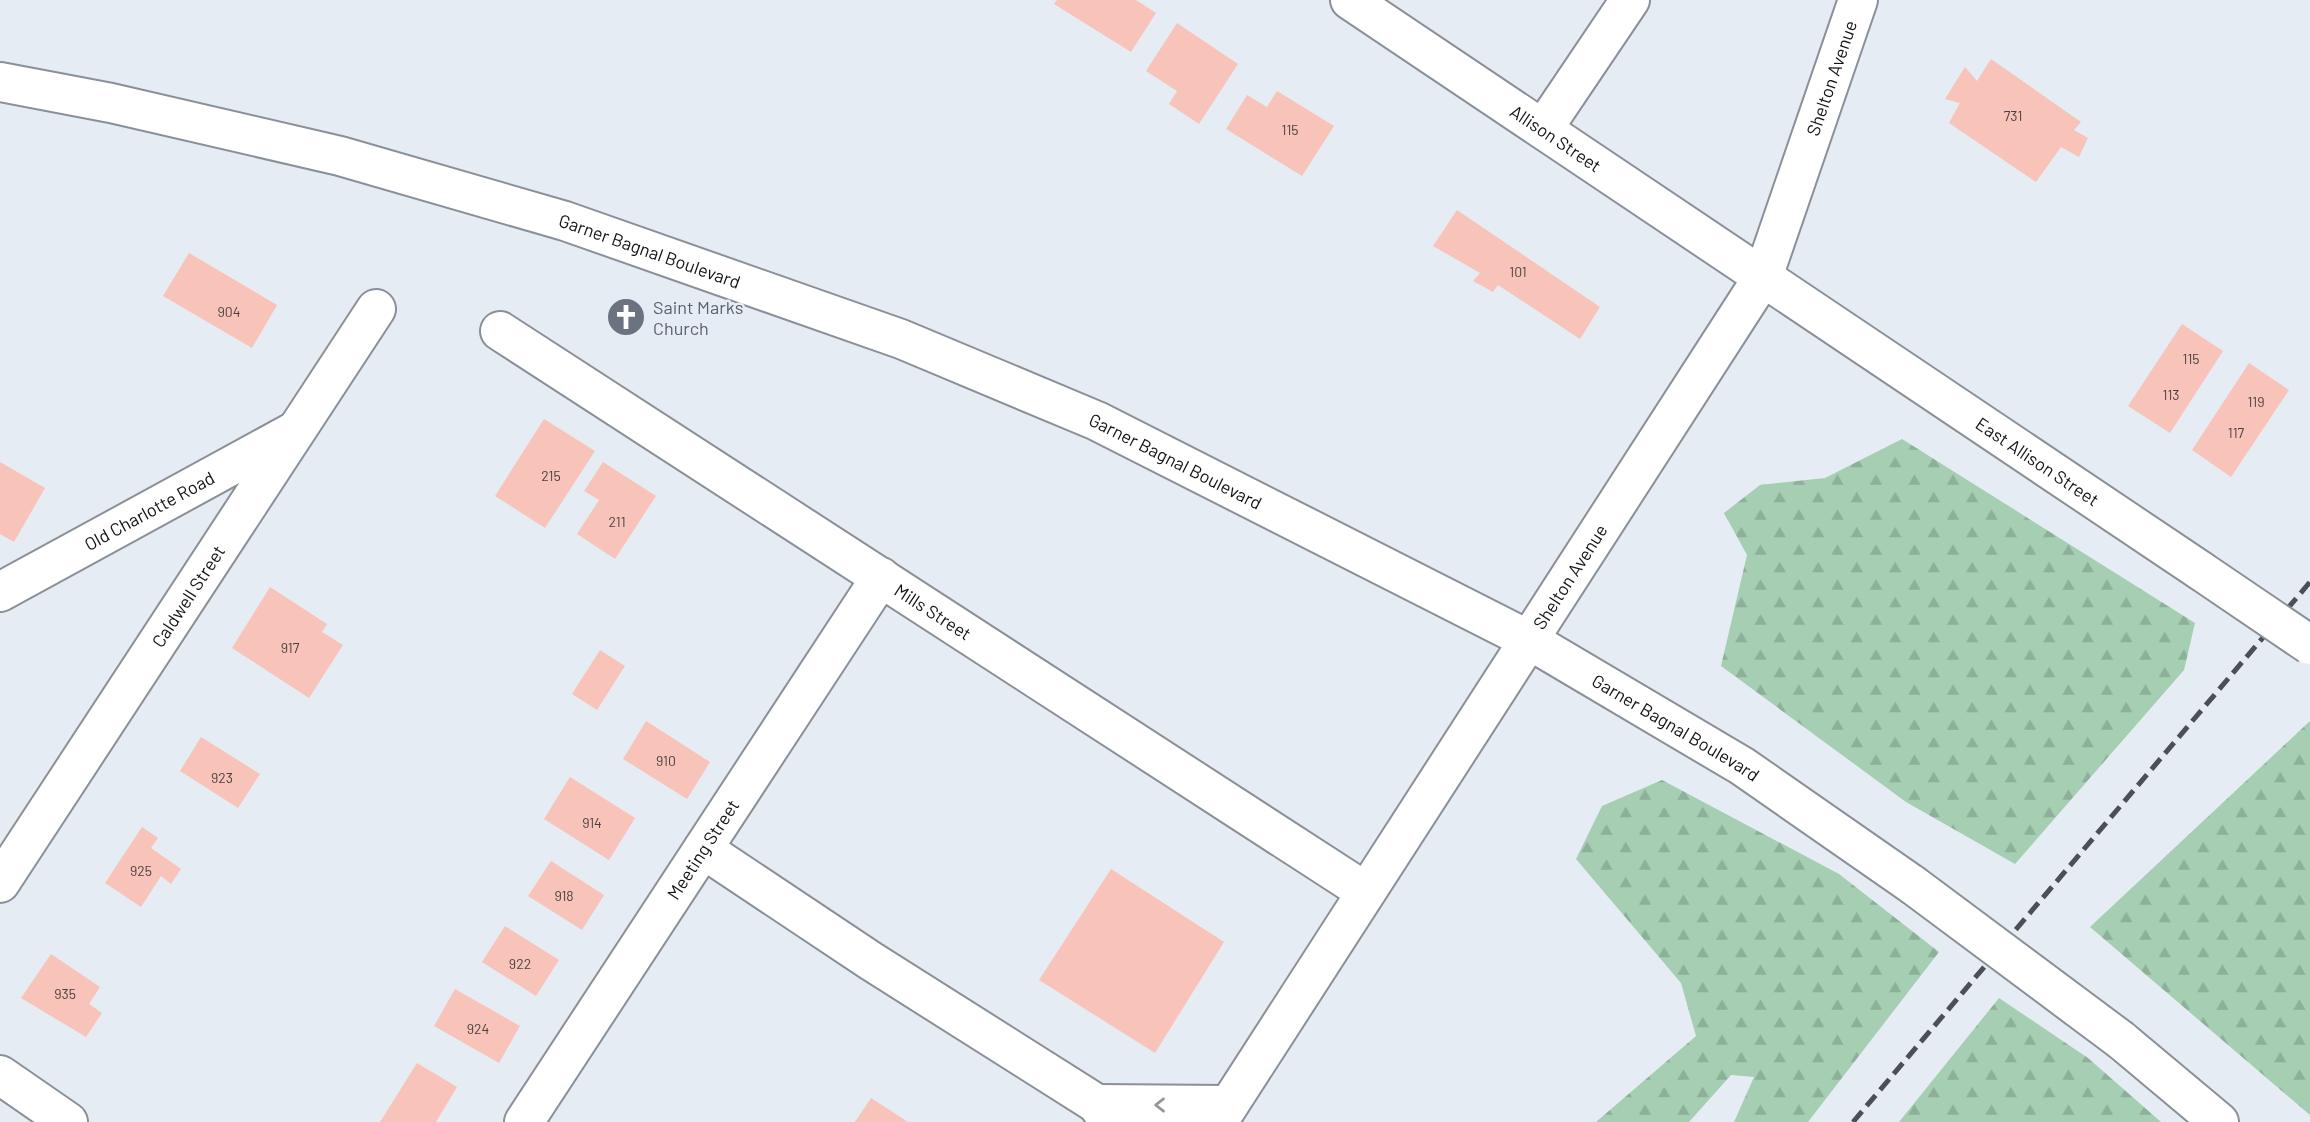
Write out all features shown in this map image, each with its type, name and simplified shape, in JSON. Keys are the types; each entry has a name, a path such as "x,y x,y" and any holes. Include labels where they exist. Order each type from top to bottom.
{"main road":[{"name":"Allison Street","path":"1350,0 1763,277"},
{"name":"Shelton Avenue","path":"1223,1114 1763,277 1858,0"},
{"path":"1543,130 1624,2"},
{"name":"Garner Bagnal Boulevard","path":"0,82 111,103 340,156 565,221 889,334 1097,421 1529,640 1742,766 1913,885 2121,1041 2219,1122"},
{"name":"East Allison Street","path":"1763,277 2310,645"},
{"name":"Caldwell Street","path":"0,883 376,309"},
{"name":"Mills Street","path":"500,331 1366,892"},
{"name":"Old Charlotte Road","path":"0,592 297,429"},
{"name":"Meeting Street","path":"524,1122 880,577"},
{"path":"703,849 1103,1113 1223,1114"},
{"path":"0,1075 68,1122"}],"green space":[{"path":"1902,439 2195,623 2184,670 2015,864 1906,802 1721,666 1747,555 1724,513 1760,485 1825,478"},
{"path":"2310,721 2310,1115 2090,927"},
{"path":"1662,780 1839,874 1939,952 1808,1122 1734,1122 1754,1077 1731,1075 1689,1122 1596,1122 1696,1036 1681,983 1576,859 1602,806"},
{"path":"1999,998 2088,1058 2161,1122 1899,1122"}],"building":[{"path":"1057,0 1136,0 1156,13 1131,52 1054,4"},
{"path":"1177,23 1238,64 1199,124 1169,104 1177,91 1146,71"},
{"path":"1991,59 2081,122 2074,130 2088,138 2079,157 2061,147 2036,182 1949,123 1960,103 1945,99 1965,67 1977,81"},
{"path":"1277,91 1334,126 1302,176 1226,129 1247,95 1267,107"},
{"path":"1457,210 1600,307 1580,339 1498,285 1493,292 1473,281 1480,273 1433,246"},
{"path":"189,253 277,305 252,348 163,296"},
{"path":"2182,324 2223,351 2170,433 2128,406"},
{"path":"2249,363 2289,390 2231,477 2192,450"},
{"path":"544,419 595,451 545,528 495,496"},
{"path":"0,462 45,488 14,542 0,534"},
{"path":"603,462 656,496 615,559 577,534 599,500 584,491"},
{"path":"270,587 327,624 322,632 343,645 309,698 232,648"},
{"path":"600,650 625,666 597,710 572,694"},
{"path":"646,721 710,762 687,799 623,759"},
{"path":"201,737 260,774 238,808 180,771"},
{"path":"570,777 635,818 609,860 544,819"},
{"path":"142,827 158,838 151,848 181,869 171,884 161,876 141,907 105,883"},
{"path":"551,861 604,895 582,930 528,896"},
{"path":"1111,869 1224,942 1155,1053 1039,980"},
{"path":"505,926 559,960 536,996 482,962"},
{"path":"51,954 100,987 89,1004 102,1013 86,1037 21,998"},
{"path":"455,989 520,1026 499,1063 434,1026"},
{"path":"417,1063 457,1087 436,1122 380,1122"},
{"path":"871,1098 908,1122 855,1122"}],"railway":[{"path":"1853,1122 2310,582"}],"place":[{"name":"Saint Marks Church","path":"626,317"}]}
